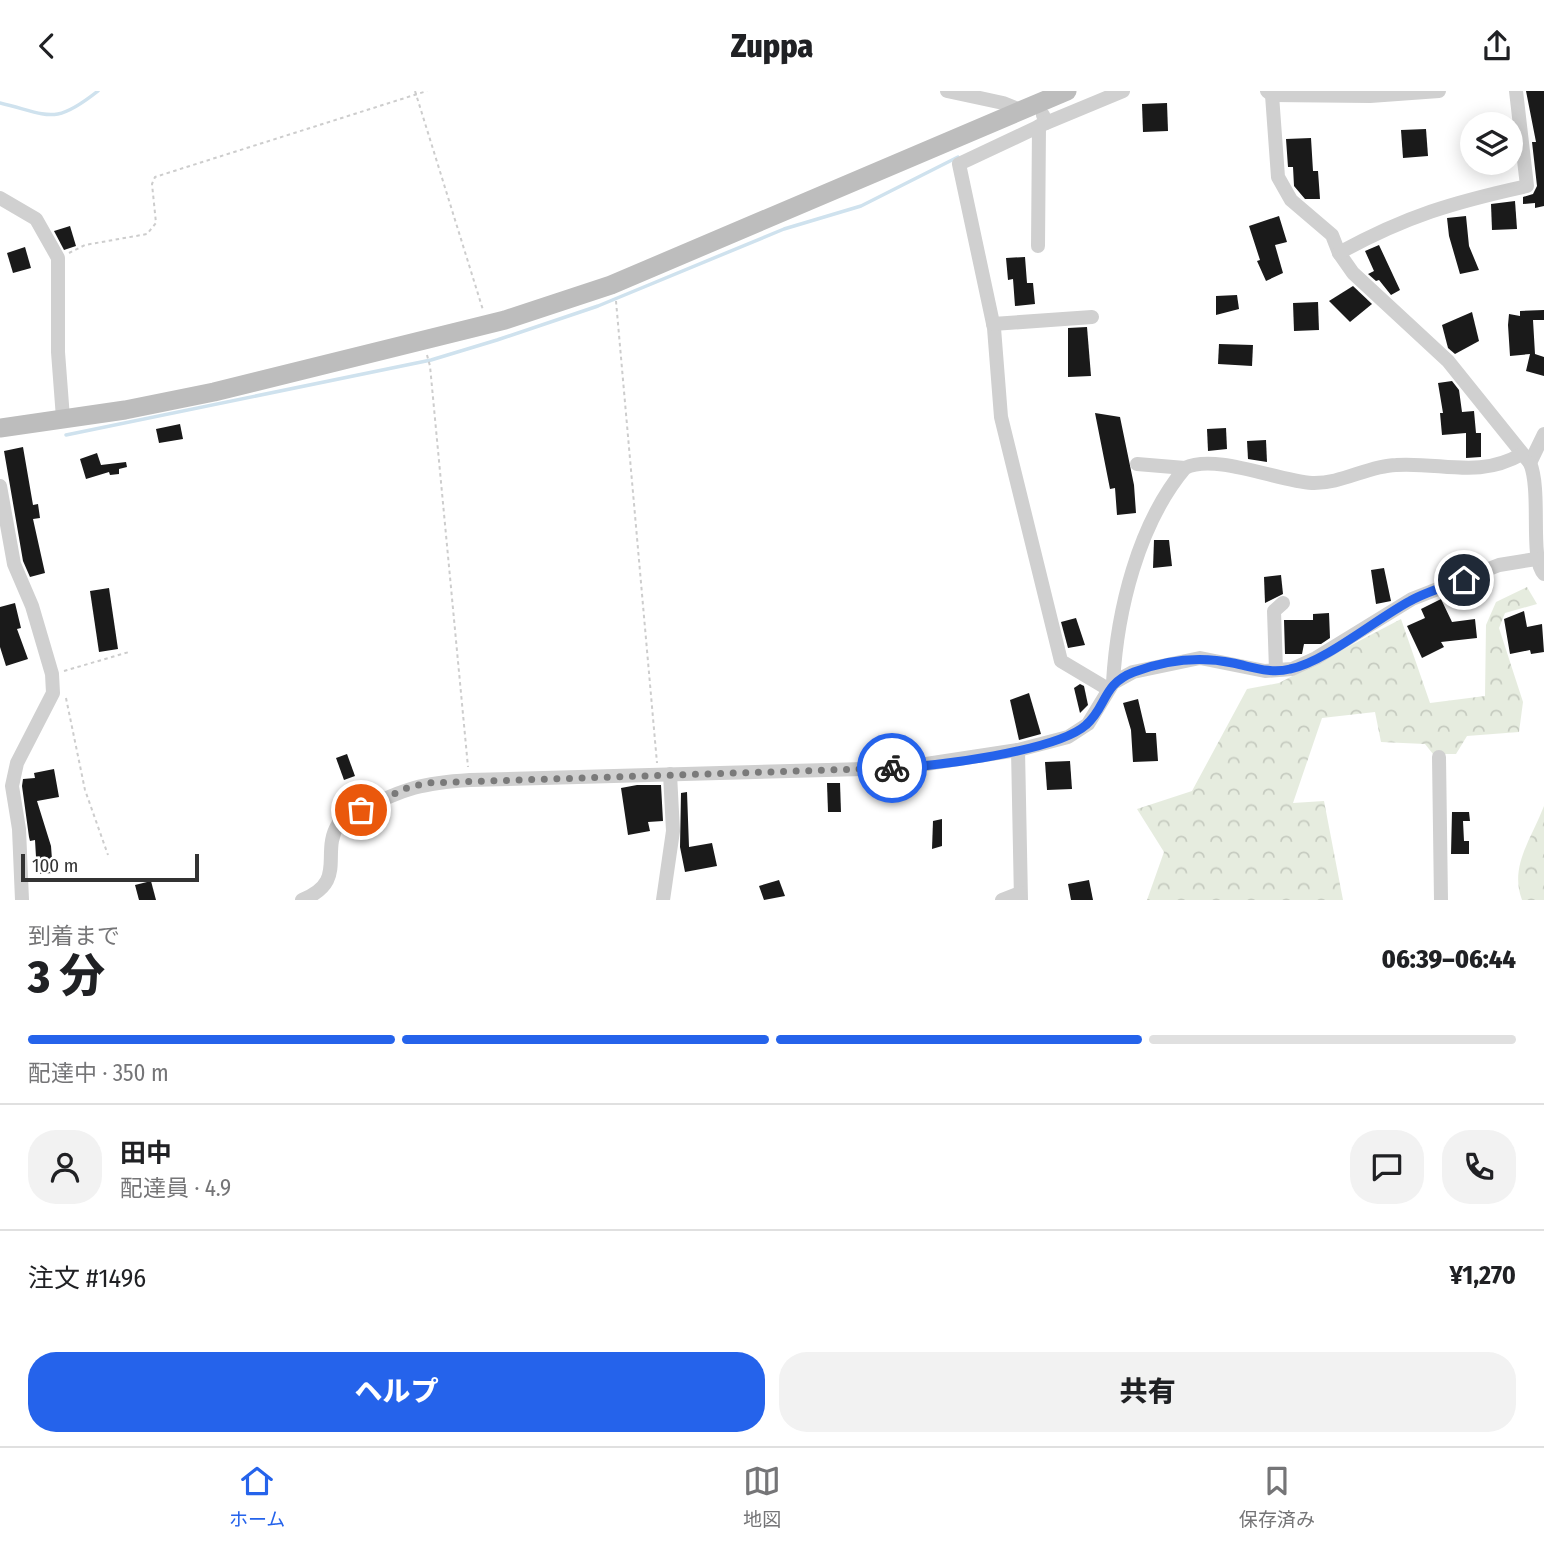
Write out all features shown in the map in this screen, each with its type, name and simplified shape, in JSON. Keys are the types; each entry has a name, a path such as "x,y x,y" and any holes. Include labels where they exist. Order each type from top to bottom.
{"street":[{"path":"947,91 1003,103 1039,116"},
{"path":"1068,91 1039,116 959,164 998,324 1000,417 1061,661 1111,686"},
{"path":"0,428 125,410 214,391 487,324 611,285 1039,116 1123,91"},
{"path":"1439,91 1370,96 1269,93 1278,177 1291,200 1332,235 1339,253 1353,272 1387,307 1448,361 1526,459 1535,476 1537,498 1535,559 1544,574"},
{"path":"1339,253 1387,226 1452,202 1527,186 1516,91"},
{"path":"1038,246 1039,116"},
{"path":"0,198 36,219 58,258 58,352 63,418"},
{"path":"998,324 1092,317"},
{"path":"1137,464 1185,468 1204,463 1313,483 1346,479 1374,468 1396,465 1490,468 1526,459 1544,433"},
{"path":"302,900 328,882 332,871 333,838 340,821 404,789 426,783 900,768 1018,750 1068,737 1088,724 1111,686 1122,612 1147,531 1185,468"},
{"path":"0,486 14,564 32,606 52,674 53,693 17,763 12,786 19,828 23,900"},
{"path":"1111,686 1133,672 1200,658 1265,671 1292,669 1316,658 1412,599 1499,565 1535,559"},
{"path":"1276,670 1274,611 1283,603"},
{"path":"1002,900 1021,897 1018,750"},
{"path":"1439,757 1441,900"},
{"path":"663,900 673,831 664,774"}],"path":[{"path":"58,258 85,245 147,234 156,223 152,184 155,177 427,91"},
{"path":"416,93 487,324"},
{"path":"616,301 664,774"},
{"path":"426,354 430,366 470,780"},
{"path":"60,672 129,652"},
{"path":"66,698 85,790 108,855"}],"green space":[{"path":"1527,587 1537,604 1505,613 1499,628 1523,702 1519,732 1467,736 1456,754 1433,754 1425,744 1381,742 1375,712 1322,718 1293,803 1324,801 1343,900 1147,900 1164,852 1137,809 1192,791 1247,689 1279,683 1401,619 1430,703 1485,696 1486,625 1496,602"},
{"path":"1544,806 1544,900 1522,900 1518,875 1520,864"}],"building":[{"path":"1526,91 1544,91 1544,206 1535,208 1535,203 1523,204 1523,197 1533,194 1537,186 1532,142 1536,142"},
{"path":"1167,103 1168,131 1143,132 1142,104"},
{"path":"1426,129 1428,156 1403,158 1401,130"},
{"path":"1311,138 1313,171 1318,171 1320,199 1305,199 1294,186 1293,167 1288,167 1286,139"},
{"path":"1515,201 1517,229 1492,230 1491,204"},
{"path":"1279,216 1287,242 1275,245 1283,273 1266,281 1257,261 1260,260 1249,226"},
{"path":"1466,216 1469,246 1479,270 1460,274 1449,236 1447,218"},
{"path":"70,226 76,246 64,250 54,231"},
{"path":"1379,245 1400,290 1391,295 1379,280 1376,281 1368,274 1374,271 1365,251"},
{"path":"25,247 31,268 13,273 7,253"},
{"path":"1025,257 1027,283 1033,283 1035,304 1015,306 1013,279 1008,280 1006,258"},
{"path":"1353,286 1372,304 1350,322 1329,301"},
{"path":"1237,295 1239,309 1216,315 1216,296"},
{"path":"1318,302 1319,330 1294,331 1293,303"},
{"path":"1544,310 1544,320 1533,320 1535,354 1544,357 1544,376 1526,371 1530,354 1510,356 1508,325 1509,314 1520,316 1520,311"},
{"path":"1472,312 1479,341 1455,354 1448,348 1442,325"},
{"path":"1087,327 1091,376 1068,377 1068,328"},
{"path":"1219,344 1253,345 1252,366 1218,364"},
{"path":"1452,381 1459,390 1462,412 1474,411 1476,433 1481,433 1481,457 1466,458 1466,433 1442,435 1440,413 1443,413 1438,383"},
{"path":"1095,413 1120,417 1134,485 1136,513 1117,515 1115,488 1110,489"},
{"path":"180,424 183,439 159,443 156,429"},
{"path":"1226,428 1227,449 1208,451 1207,429"},
{"path":"1266,440 1267,462 1248,459 1247,441"},
{"path":"23,447 33,505 38,504 40,518 33,519 45,573 30,577 23,561 4,451"},
{"path":"97,453 101,465 126,462 127,467 119,469 119,474 110,475 109,472 86,479 80,459"},
{"path":"1154,540 1169,540 1172,566 1153,568"},
{"path":"1384,568 1391,601 1376,604 1371,570"},
{"path":"1281,575 1283,594 1265,603 1264,577"},
{"path":"109,588 118,649 99,652 90,591"},
{"path":"1441,599 1452,622 1475,619 1477,638 1441,642 1444,647 1422,658 1407,626 1425,618 1421,609"},
{"path":"15,603 21,628 17,629 28,659 6,666 0,647 0,607"},
{"path":"1524,611 1527,627 1542,624 1544,652 1531,654 1530,650 1510,654 1504,619"},
{"path":"1329,613 1330,638 1321,644 1304,644 1302,654 1285,654 1284,620 1313,620 1313,614"},
{"path":"1076,618 1085,645 1068,648 1061,622"},
{"path":"1080,684 1084,686 1088,705 1080,713 1074,688"},
{"path":"1029,693 1041,734 1019,740 1010,700"},
{"path":"1138,699 1146,733 1156,733 1158,761 1133,762 1131,730 1123,703"},
{"path":"347,754 355,776 344,780 336,758"},
{"path":"1070,761 1072,789 1047,790 1045,762"},
{"path":"54,769 59,797 37,801 51,846 53,873 37,874 35,840 30,841 29,837 23,779 35,778 34,773"},
{"path":"827,783 840,783 841,812 828,812"},
{"path":"661,785 663,821 648,822 650,831 628,835 621,788"},
{"path":"687,792 689,847 712,843 717,866 685,872 680,847 681,793"},
{"path":"1452,812 1469,812 1470,821 1463,821 1464,841 1469,841 1469,854 1451,854"},
{"path":"942,819 942,846 932,849 933,821"},
{"path":"779,880 785,896 764,900 759,886"},
{"path":"1089,880 1093,900 1071,900 1068,884"},
{"path":"151,881 156,900 139,900 135,885"}],"waterway":[{"path":"0,103 51,115 71,109 98,91"},
{"path":"66,435 431,360 497,340 598,306 784,229 861,206 958,157"}],"way so far":[{"path":"361,810 404,789 426,783 892,768"}],"route":[{"path":"892,768 961,761 1068,737 1088,724 1113,683 1133,672 1175,661 1200,658 1265,671 1292,669 1316,658 1412,599 1464,580"}]}
